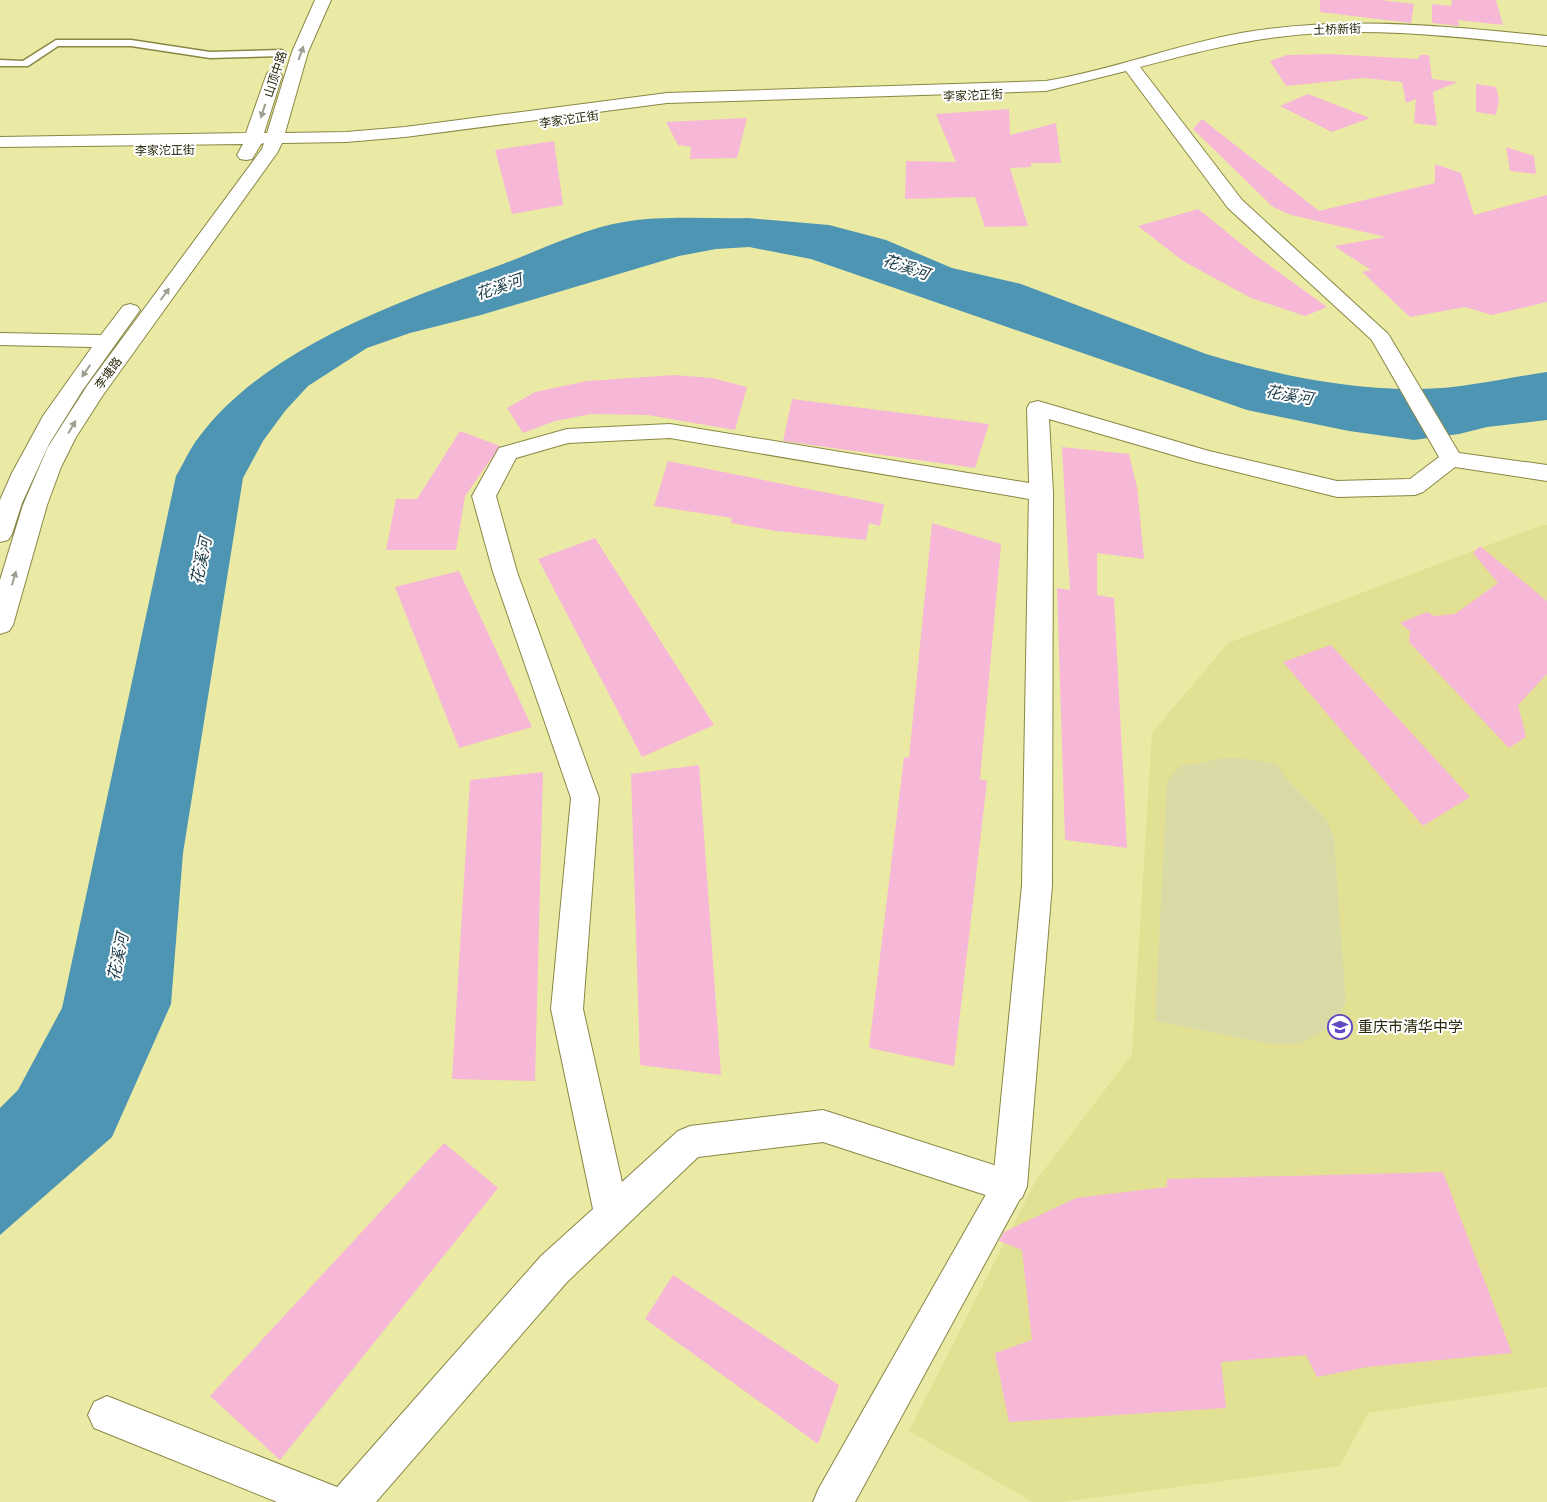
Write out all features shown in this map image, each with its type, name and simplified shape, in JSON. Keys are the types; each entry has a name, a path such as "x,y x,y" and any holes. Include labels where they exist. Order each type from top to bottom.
{"main road":[{"name":"山顶中路","path":"262,144 323,0"},
{"name":"土桥新街","path":"1133,69 1240,38 1307,30 1358,28 1424,30 1547,41"},
{"name":"山顶中路","path":"262,144 282,53 289,35"},
{"name":"土桥新街","path":"1133,69 1250,46 1338,36 1428,36 1547,47"},
{"name":"李家沱正街","path":"0,142 380,144 674,105 1051,92 1074,88 1133,69"},
{"path":"1133,69 1235,204 1380,337 1451,459"},
{"name":"李家沱正街","path":"0,151 262,144"},
{"name":"李塘路","path":"0,534 24,467 46,427 107,341 262,144"},
{"name":"李塘路","path":"0,625 34,509 50,466 69,431 262,144"},
{"path":"0,339 107,341"},
{"path":"834,1502 1010,1186 1037,885 1041,493 1038,408 1204,457 1337,489 1414,487 1451,459 1547,473"},
{"path":"612,1215 567,1009 586,798 505,572 484,496 508,453 567,436 670,431 1041,493"},
{"path":"350,1502 554,1269 690,1142 824,1126 1010,1186"},
{"path":"107,1415 327,1502"}],"lane":[{"path":"0,63 25,64 56,43 131,43 210,55 282,53"}],"shaded area":[{"name":"重庆市清华中学","path":"1542,525 1547,525 1547,1387 1368,1413 1340,1466 1061,1502 1033,1502 909,1431 1035,1182 1132,1054 1152,733 1228,643"}],"green space":[{"path":"1222,758 1241,758 1276,763 1288,781 1327,820 1334,838 1346,1003 1330,1027 1300,1044 1270,1044 1155,1021 1167,781 1181,765"}],"water":[{"name":"花溪河","path":"748,218 829,225 886,240 952,268 1021,284 1206,354 1284,374 1365,387 1435,389 1547,372 1547,420 1487,427 1459,434 1414,440 1349,431 1247,410 811,259 749,247 716,249 679,256 481,315 410,333 367,348 308,386 285,411 263,441 243,478 183,853 171,1004 112,1137 0,1235 0,1108 18,1090 62,1008 176,476 196,441 227,405 260,377 298,352 380,311 422,294 578,234 609,225 655,219"}],"building":[{"path":"1320,0 1381,0 1414,4 1411,23 1320,12"},
{"path":"1452,0 1496,0 1503,25 1458,20 1459,26 1432,23 1432,4 1451,6"},
{"path":"1329,54 1419,59 1419,55 1429,55 1432,79 1458,82 1433,92 1437,126 1414,123 1416,99 1406,103 1402,82 1364,78 1286,86 1270,61 1287,55"},
{"path":"1476,84 1496,87 1499,99 1496,115 1476,112"},
{"path":"1308,94 1370,118 1332,132 1280,106"},
{"path":"1009,109 1010,135 1056,123 1061,163 1031,163 1031,167 1010,168 1028,226 985,227 975,197 905,199 906,161 956,162 936,114"},
{"path":"747,118 737,158 690,159 691,147 678,145 666,122"},
{"path":"1202,119 1319,211 1435,183 1435,164 1461,173 1474,215 1547,195 1547,302 1492,315 1465,307 1410,317 1362,272 1371,270 1334,246 1386,237 1291,215 1273,207 1193,129"},
{"path":"554,141 563,205 512,214 495,150"},
{"path":"1506,147 1534,156 1536,174 1510,171"},
{"path":"1198,209 1255,255 1327,307 1305,316 1251,298 1183,261 1138,226"},
{"path":"674,375 712,378 747,387 735,430 648,415 591,414 555,421 523,433 507,408 535,392 587,381"},
{"path":"792,399 989,424 975,468 783,441"},
{"path":"460,431 500,446 465,496 456,550 386,550 396,499 417,499"},
{"path":"1062,447 1129,454 1137,487 1144,559 1097,553 1097,595 1114,598 1127,848 1065,840 1057,588 1070,590"},
{"path":"668,461 884,504 880,526 869,523 866,540 776,531 731,523 732,518 654,506"},
{"path":"932,523 1001,544 980,779 987,781 954,1066 869,1048 904,757 909,758"},
{"path":"595,538 714,725 642,757 538,559"},
{"path":"1480,546 1547,601 1547,674 1518,705 1526,737 1509,748 1409,642 1410,631 1400,623 1427,612 1434,616 1455,614 1498,583 1473,553"},
{"path":"459,571 532,727 459,748 395,587"},
{"path":"1331,645 1470,797 1423,826 1283,662"},
{"path":"699,765 721,1075 640,1065 631,774"},
{"path":"543,772 535,1081 452,1079 470,780"},
{"path":"444,1143 498,1188 280,1460 210,1396"},
{"path":"1443,1172 1512,1353 1367,1367 1317,1377 1306,1355 1221,1362 1226,1408 1009,1422 995,1353 1032,1340 1022,1250 999,1241 1004,1232 1076,1198 1167,1187 1167,1179"},
{"path":"673,1275 839,1385 818,1444 645,1319"}],"place":[{"name":"重庆市清华中学","path":"1340,1027"}]}
